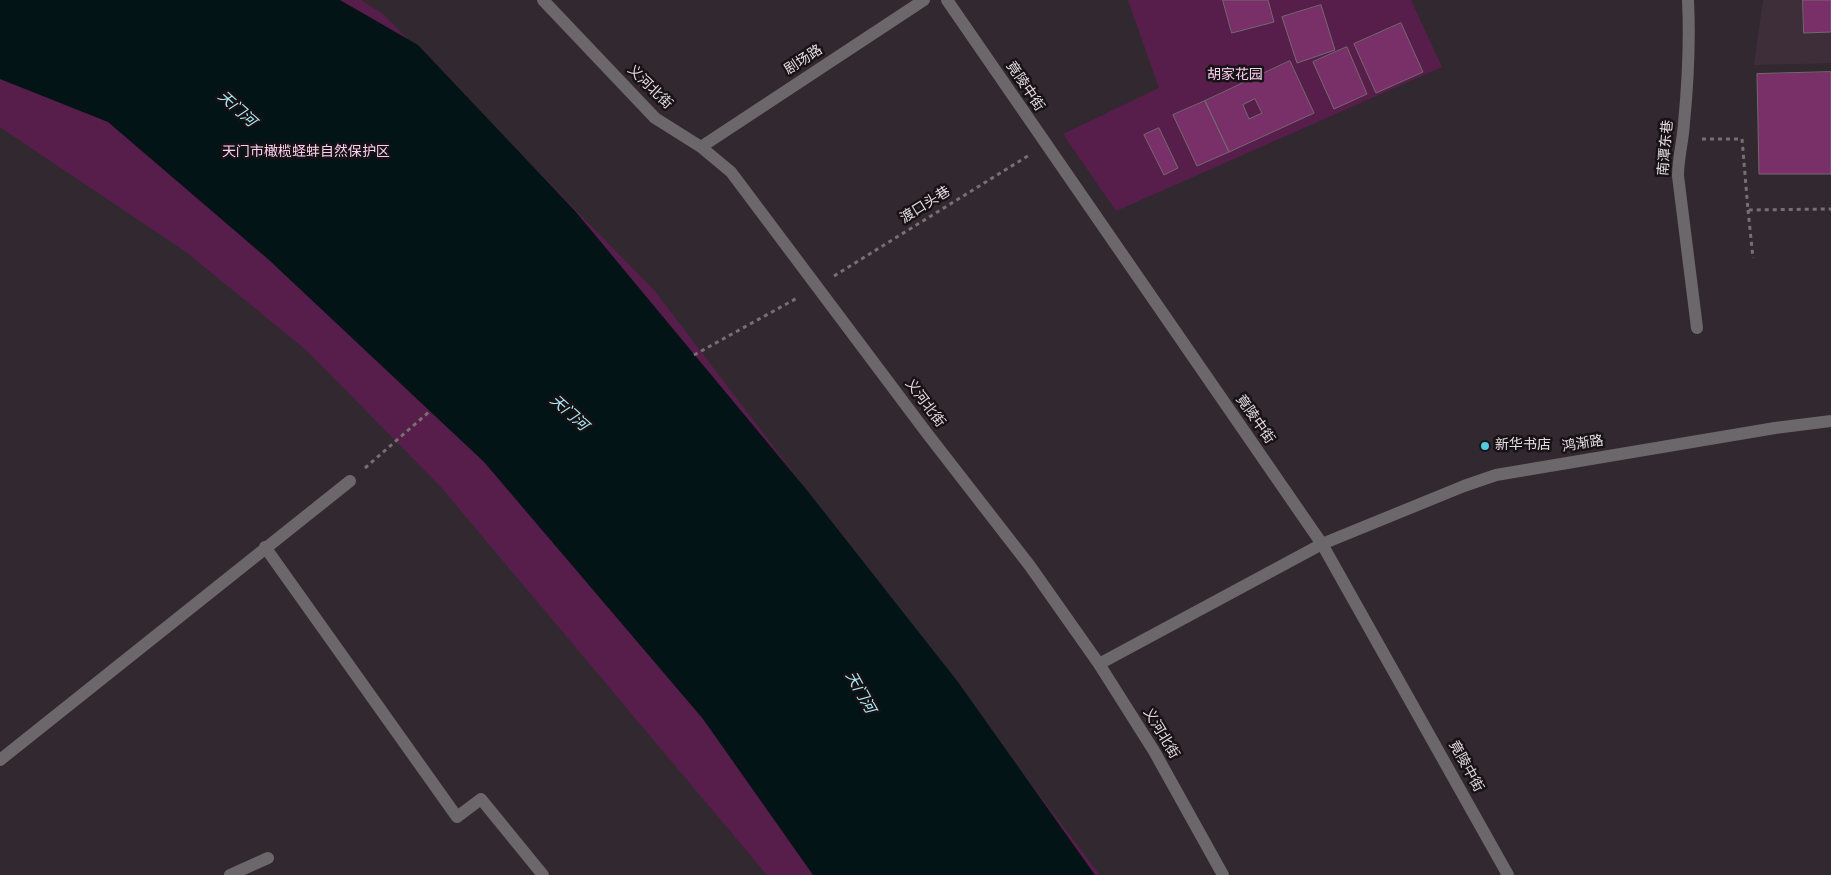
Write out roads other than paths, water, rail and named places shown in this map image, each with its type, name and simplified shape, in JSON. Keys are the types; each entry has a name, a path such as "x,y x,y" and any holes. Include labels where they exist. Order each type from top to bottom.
{"street":[{"name":"义河北街","path":"543,0 655,118 701,147 731,172 926,432 1030,566 1099,664 1154,751 1223,875"},
{"name":"剧场路","path":"701,147 924,0"},
{"name":"竟陵中街","path":"947,0 1322,544 1508,875"},
{"name":"南潭东巷","path":"1688,0 1690,35 1684,124 1678,156 1678,176 1696,328"},
{"name":"鸿渐路","path":"1099,664 1322,544 1464,486 1496,475 1831,421"},
{"path":"0,760 350,480"},
{"path":"265,547 457,817 481,800 543,875"},
{"path":"230,875 268,858"}],"water":[{"name":"天门市橄榄蛏蚌自然保护区","path":"0,0 340,0 418,45 576,212 806,489 958,682 1095,875 813,875 703,719 484,462 269,260 108,122 0,79"}],"place":[{"name":"新华书店","path":"1485,446"}],"park label":[{"name":"胡家花园","path":"1235,76"}],"water label":[{"name":"天门河","path":"236,110"},
{"name":"天门河","path":"568,414"},
{"name":"天门河","path":"859,693"}]}
